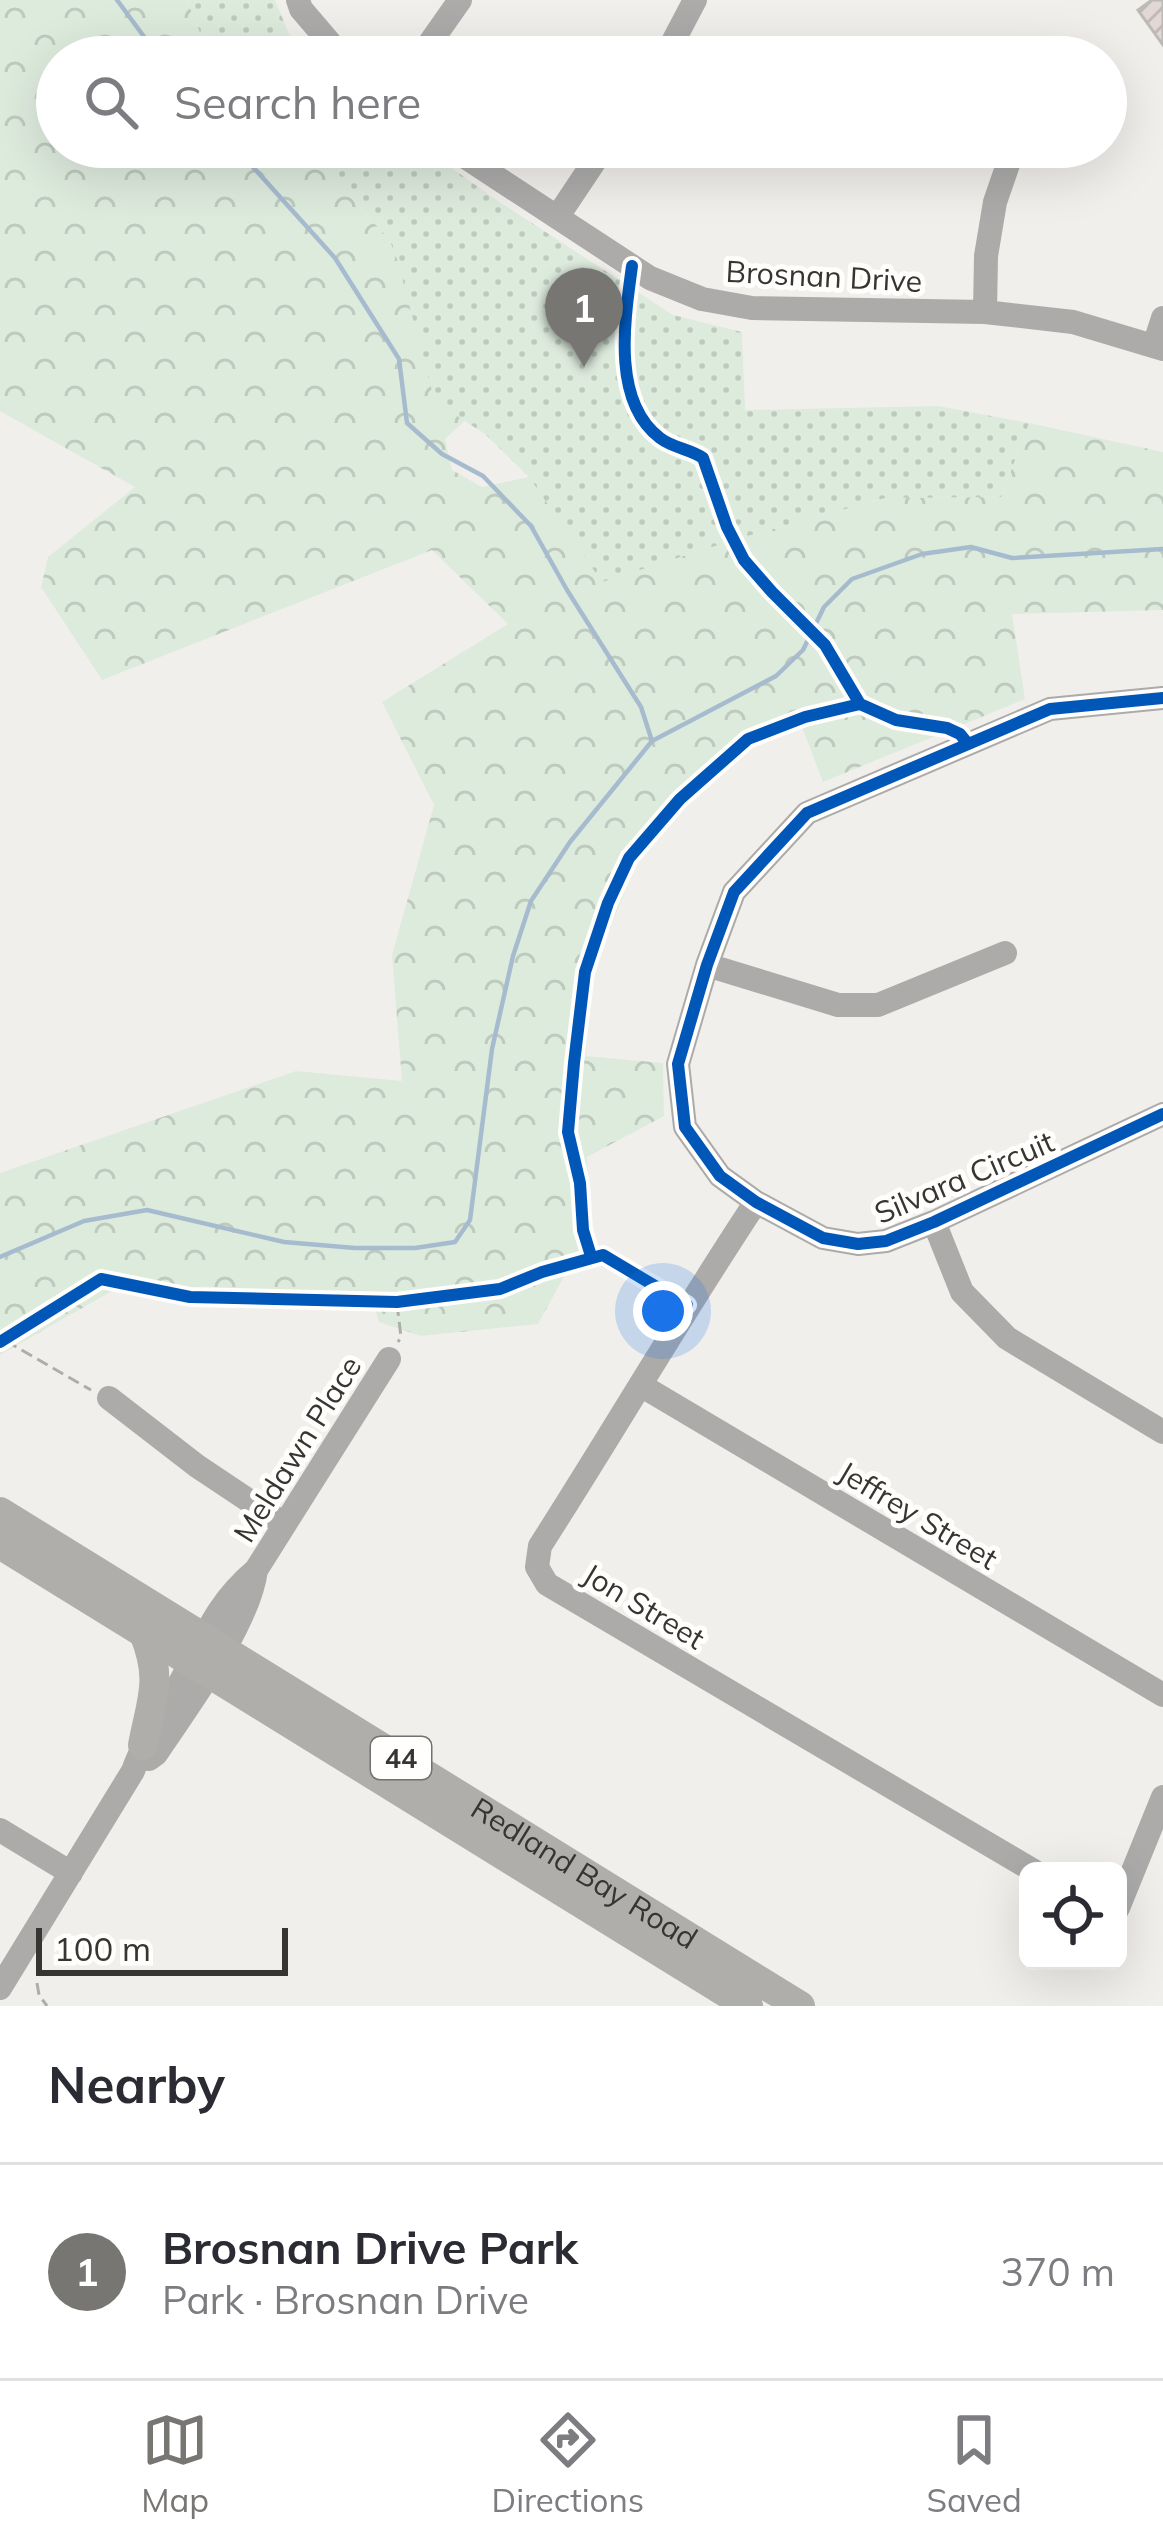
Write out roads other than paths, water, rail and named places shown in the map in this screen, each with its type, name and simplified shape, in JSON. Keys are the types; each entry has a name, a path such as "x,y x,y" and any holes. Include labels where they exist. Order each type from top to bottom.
{"main road":[{"name":"Redland Bay Road","path":"0,1512 207,1655 748,2006"},
{"name":"Redland Bay Road","path":"0,1544 144,1633 207,1655 800,2006"},
{"path":"138,1758 156,1676 144,1633"}],"street":[{"path":"298,0 324,36"},
{"path":"435,36 460,0"},
{"path":"677,36 695,0"},
{"name":"Brosnan Drive","path":"483,168 650,278 702,299 752,308 986,312 1072,322 1158,348"},
{"path":"558,215 590,168"},
{"path":"986,312 986,256 995,202 1007,168"},
{"path":"1158,348 1163,318"},
{"name":"Silvara Circuit","path":"1163,698 1050,709 807,813 734,892 677,1064 685,1127 721,1176 756,1202 823,1238 858,1244 886,1240 934,1222 1163,1114"},
{"path":"707,965 838,1005 878,1005 1005,953"},
{"name":"Jon Street","path":"756,1202 687,1305 642,1386 540,1546 537,1567 547,1584 1019,1862"},
{"path":"934,1222 962,1292 1006,1338 1163,1432"},
{"name":"Meldawn Place","path":"0,1988 138,1758 156,1754 207,1655 216,1613 256,1570 389,1359"},
{"name":"Jeffrey Street","path":"642,1386 1163,1695"},
{"path":"109,1397 197,1466 284,1524"},
{"path":"1127,1886 1163,1797"},
{"path":"0,1830 71,1874"}],"waterway":[{"path":"117,0 144,36"},
{"path":"254,168 335,258 399,359 407,423 442,454 483,476 531,526 641,707 652,741"},
{"path":"0,1257 84,1221 147,1210 284,1242 355,1248 455,1242 470,1220 492,1049 531,901 570,842 652,741 776,676 803,650 824,607 852,579 922,554 971,547 1012,558 1163,549"}],"place":[{"name":"Brosnan Drive Park","path":"584,367"}]}
